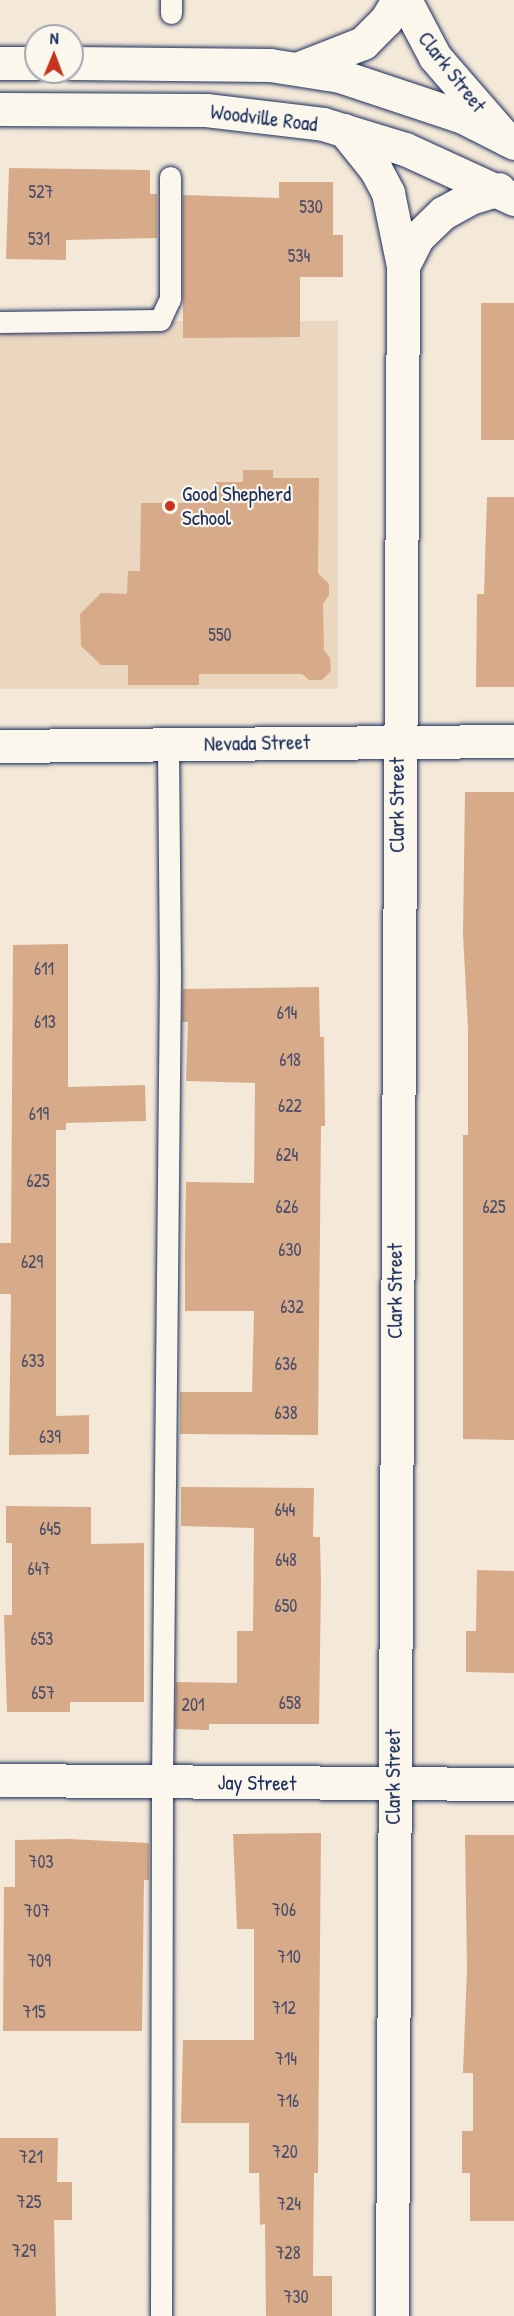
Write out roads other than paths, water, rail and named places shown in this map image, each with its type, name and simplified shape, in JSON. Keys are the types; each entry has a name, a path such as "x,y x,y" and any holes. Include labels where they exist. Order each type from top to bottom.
{"street":[{"path":"298,68 363,43 386,20 398,0"},
{"name":"Clark Street","path":"405,0 435,57 510,141"},
{"path":"84,63 189,62 298,68 340,76 403,94 463,117 510,141"},
{"path":"0,63 24,63"},
{"name":"Woodville Road","path":"0,109 206,110 273,116 344,130 405,149 506,194"},
{"name":"Clark Street","path":"344,130 376,170 388,193 402,266 392,2316"},
{"name":"Clark Street","path":"402,266 418,237 443,213 470,198 506,194"},
{"name":"Nevada Street","path":"0,746 514,741"},
{"name":"Jay Street","path":"0,1780 514,1784"}],"lane":[{"path":"0,322 160,320 170,298 170,177"},
{"path":"161,2316 162,1782 170,977 168,744"}],"place":[{"name":"Good Shepherd School","path":"170,506"}]}
